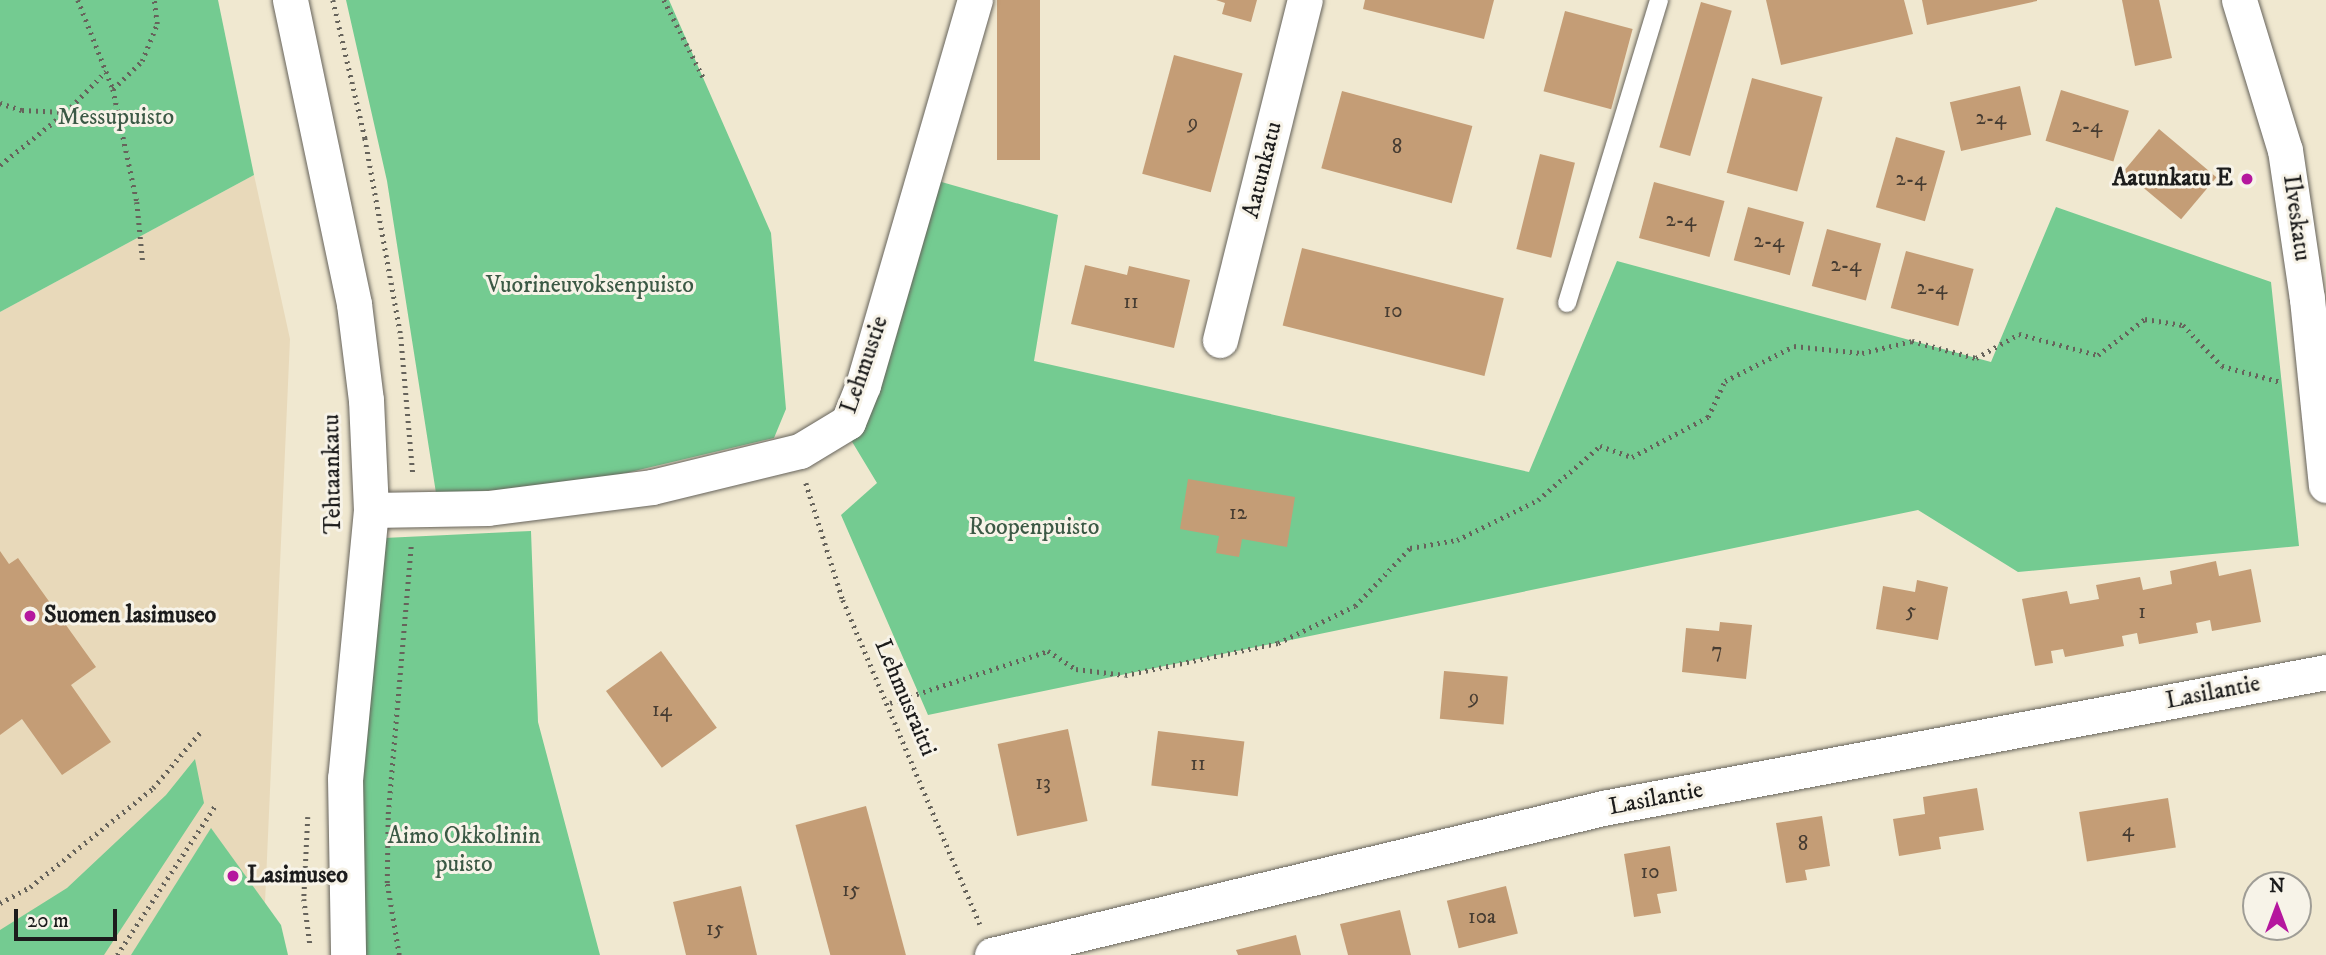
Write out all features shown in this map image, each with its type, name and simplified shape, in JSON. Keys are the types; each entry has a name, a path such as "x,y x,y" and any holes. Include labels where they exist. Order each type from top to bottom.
{"street":[{"name":"Tehtaankatu","path":"290,0 354,304 366,400 372,510 345,778 348,955"},
{"name":"Lehmustie","path":"372,510 412,511 584,498 728,471 800,451 848,422 863,385 975,0"},
{"name":"Aatunkatu","path":"1220,340 1305,0"},
{"name":"Ilveskatu","path":"2239,0 2286,150 2326,485"},
{"name":"Lasilantie","path":"993,954 1603,808 2326,672"}],"lane":[{"path":"1567,303 1659,0"}],"path":[{"path":"78,0 113,89 137,202 143,263"},
{"path":"113,89 142,61 157,24 154,0"},
{"path":"333,0 365,138 401,337 414,449 410,583 388,814 387,883 399,955"},
{"path":"664,0 704,79"},
{"path":"0,165 66,112 106,71"},
{"path":"0,103 22,110 66,112"},
{"path":"890,703 1048,651 1076,670 1125,675 1278,643 1355,606 1410,548 1457,540 1538,500 1600,446 1632,457 1708,417 1726,381 1794,346 1862,353 1912,341 1976,358 2020,334 2098,355 2145,319 2183,325 2222,366 2317,392"},
{"name":"Lehmusraitti","path":"800,451 814,518 843,600 890,703 993,954"},
{"path":"0,903 30,887 153,788 202,730"},
{"path":"309,802 304,899 312,955"},
{"path":"117,955 215,806"}],"shaded area":[{"path":"254,175 290,339 265,903 277,955 0,955 0,312"}],"green space":[{"name":"Messupuisto","path":"0,0 218,0 254,175 0,312"},
{"name":"Vuorineuvoksenpuisto","path":"346,0 669,0 771,233 786,409 774,438 567,487 436,493 387,181"},
{"name":"Roopenpuisto","path":"931,179 1058,215 1034,361 1529,472 1617,261 1991,362 2056,207 2271,282 2299,546 2018,572 1918,510 928,715 841,515 877,483 851,440"},
{"name":"Aimo Okkolinin puisto","path":"531,531 538,722 600,955 361,955 357,781 384,538"},
{"path":"195,759 204,803 104,955 0,955 0,930 67,888 166,795"},
{"path":"211,828 281,925 288,955 131,955"}],"building":[{"path":"997,0 1040,0 1040,160 997,160"},
{"path":"1216,0 1257,0 1251,22 1222,14 1225,3"},
{"path":"1365,0 1494,0 1484,39 1363,9"},
{"path":"1766,0 1904,0 1913,34 1781,65"},
{"path":"1922,0 2037,0 2037,1 1927,25"},
{"path":"2122,0 2159,0 2172,58 2135,66"},
{"path":"1701,2 1732,11 1690,156 1659,147"},
{"path":"1565,11 1633,29 1611,109 1544,91"},
{"path":"1174,55 1243,73 1211,192 1142,174"},
{"path":"1752,78 1823,97 1797,192 1727,173"},
{"path":"2020,86 2031,135 1961,151 1950,102"},
{"path":"2061,90 2129,111 2113,161 2046,141"},
{"path":"1342,91 1472,126 1452,203 1321,168"},
{"path":"2159,129 2216,177 2181,219 2124,171"},
{"path":"1896,137 1945,151 1925,221 1876,207"},
{"path":"1540,154 1575,163 1551,258 1516,249"},
{"path":"1654,182 1725,201 1710,257 1639,238"},
{"path":"1748,207 1804,222 1790,275 1734,260"},
{"path":"1827,229 1881,243 1866,300 1812,286"},
{"path":"1302,248 1504,298 1484,376 1283,326"},
{"path":"1906,251 1974,269 1958,326 1891,308"},
{"path":"1085,265 1127,275 1129,266 1190,280 1174,348 1071,324"},
{"path":"1188,479 1295,497 1287,547 1242,539 1239,557 1216,553 1219,536 1180,529"},
{"name":"Suomen lasimuseo","path":"0,551 9,564 18,558 96,667 71,685 111,742 62,775 22,719 0,735"},
{"path":"2216,561 2219,576 2251,569 2261,622 2212,631 2210,620 2196,623 2198,633 2139,644 2137,633 2122,636 2124,646 2065,657 2063,649 2051,651 2053,663 2035,666 2022,599 2067,591 2070,604 2099,599 2096,585 2140,577 2143,590 2172,584 2170,571"},
{"path":"1917,580 1948,587 1938,640 1876,629 1883,586 1915,592"},
{"path":"1720,622 1752,625 1746,679 1682,672 1686,628 1719,631"},
{"path":"661,651 717,728 662,768 606,691"},
{"path":"1444,671 1508,677 1504,724 1440,719"},
{"path":"1068,729 1088,821 1017,836 998,744"},
{"path":"1158,731 1244,742 1238,796 1151,786"},
{"path":"1977,788 1984,830 1939,837 1941,849 1899,856 1893,819 1925,814 1923,797"},
{"path":"2168,798 2176,847 2087,861 2079,812"},
{"path":"866,806 906,955 830,955 795,825"},
{"path":"1822,816 1830,866 1805,870 1807,880 1786,883 1776,823"},
{"path":"1670,846 1677,891 1657,894 1661,913 1634,917 1624,854"},
{"path":"741,886 757,955 686,955 673,902"},
{"path":"1506,886 1518,934 1459,948 1447,901"},
{"path":"1400,910 1411,955 1348,955 1340,924"},
{"path":"1296,935 1301,955 1238,955 1236,950"}],"place":[{"name":"Aatunkatu E","path":"2247,179"},
{"name":"Suomen lasimuseo","path":"30,616"},
{"name":"Lasimuseo","path":"233,876"}]}
